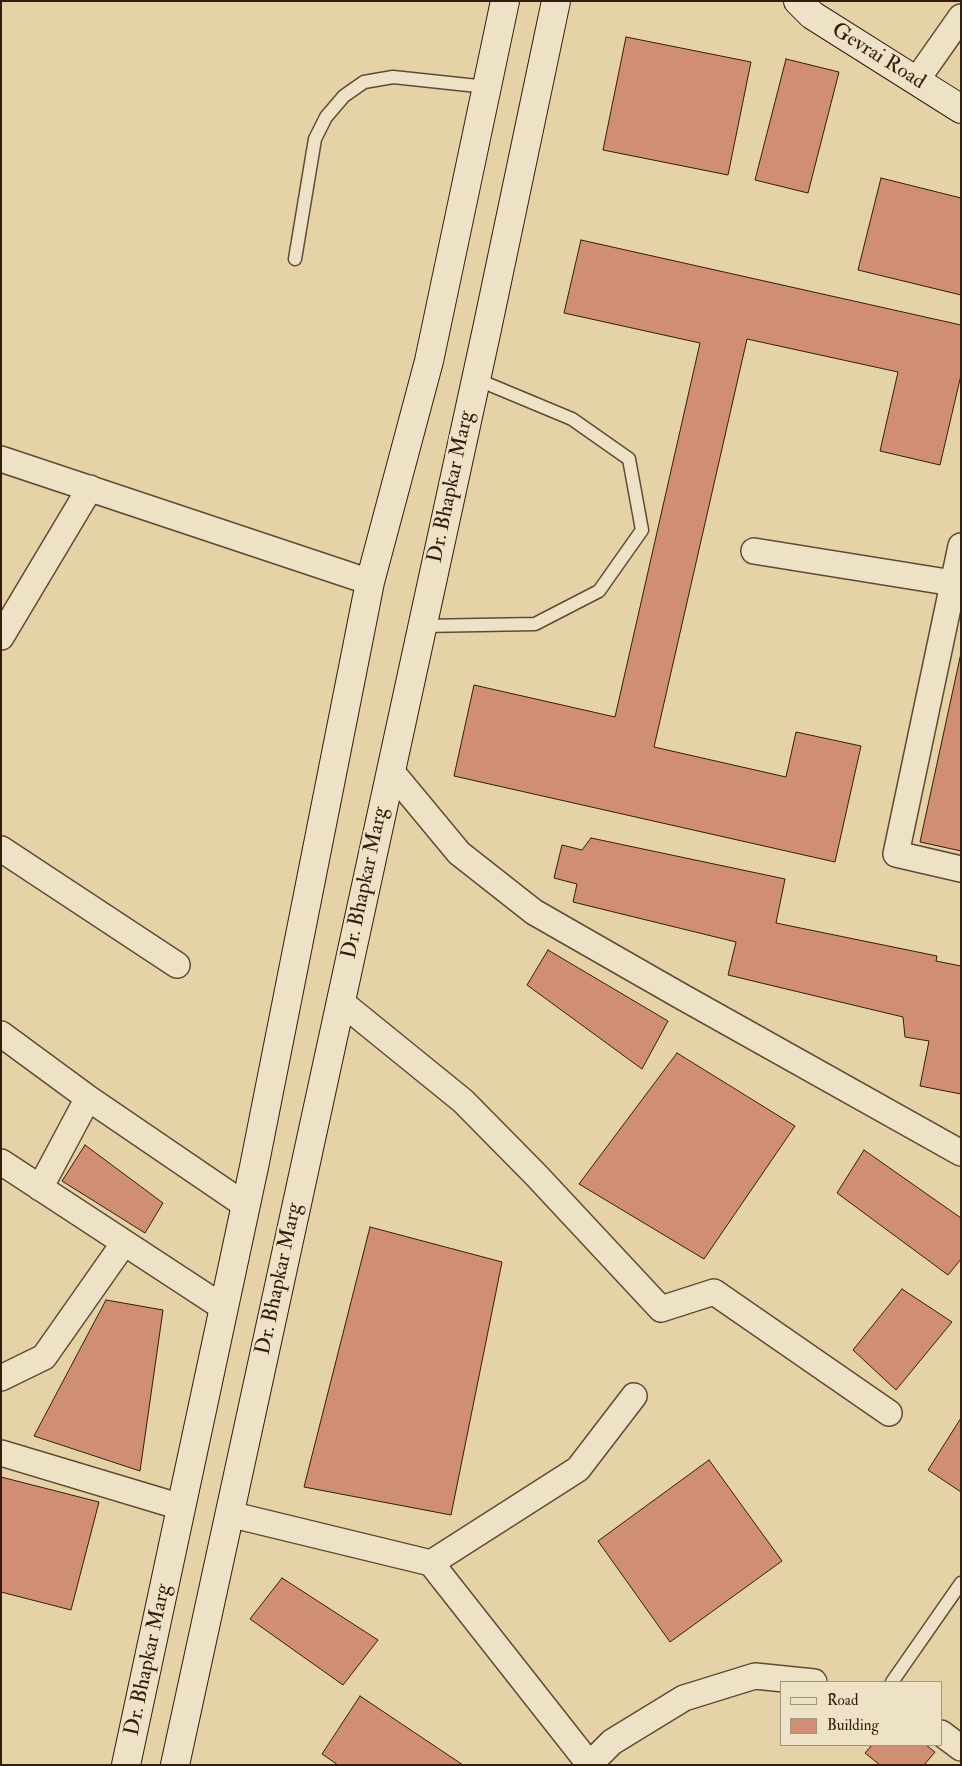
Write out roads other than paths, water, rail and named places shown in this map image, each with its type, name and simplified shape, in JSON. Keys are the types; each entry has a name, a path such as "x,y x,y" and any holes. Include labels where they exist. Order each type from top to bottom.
{"main road":[{"name":"Dr. Bhapkar Marg","path":"126,1765 224,1308 370,582 429,361 505,1"},
{"name":"Dr. Bhapkar Marg","path":"175,1765 476,379 556,1"},
{"name":"Gevrai Road","path":"798,1 812,15 961,109"}],"street":[{"path":"916,81 961,17"},
{"path":"1,459 370,582"},
{"path":"1,637 90,488"},
{"path":"961,546 896,854 961,869"},
{"path":"754,551 953,583"},
{"path":"391,771 459,852 534,912 679,996 961,1153"},
{"path":"1,849 177,965"},
{"path":"341,1002 463,1101 536,1175 661,1309 714,1292 889,1414"},
{"path":"1,1034 88,1098 245,1205"},
{"path":"40,1188 88,1098"},
{"path":"1,1162 224,1308"},
{"path":"1,1378 44,1357 124,1243"},
{"path":"431,1563 578,1469 634,1396"},
{"path":"1,1453 181,1507"},
{"path":"229,1514 431,1563 589,1765 612,1742 684,1698 755,1676 804,1681"},
{"path":"942,1734 961,1748"}],"lane":[{"path":"295,258 315,139 326,117 344,96 364,82 393,76 487,87"},
{"path":"422,626 535,624 599,591 642,530 629,459 572,418 476,379"},
{"path":"893,1681 961,1583"}]}
